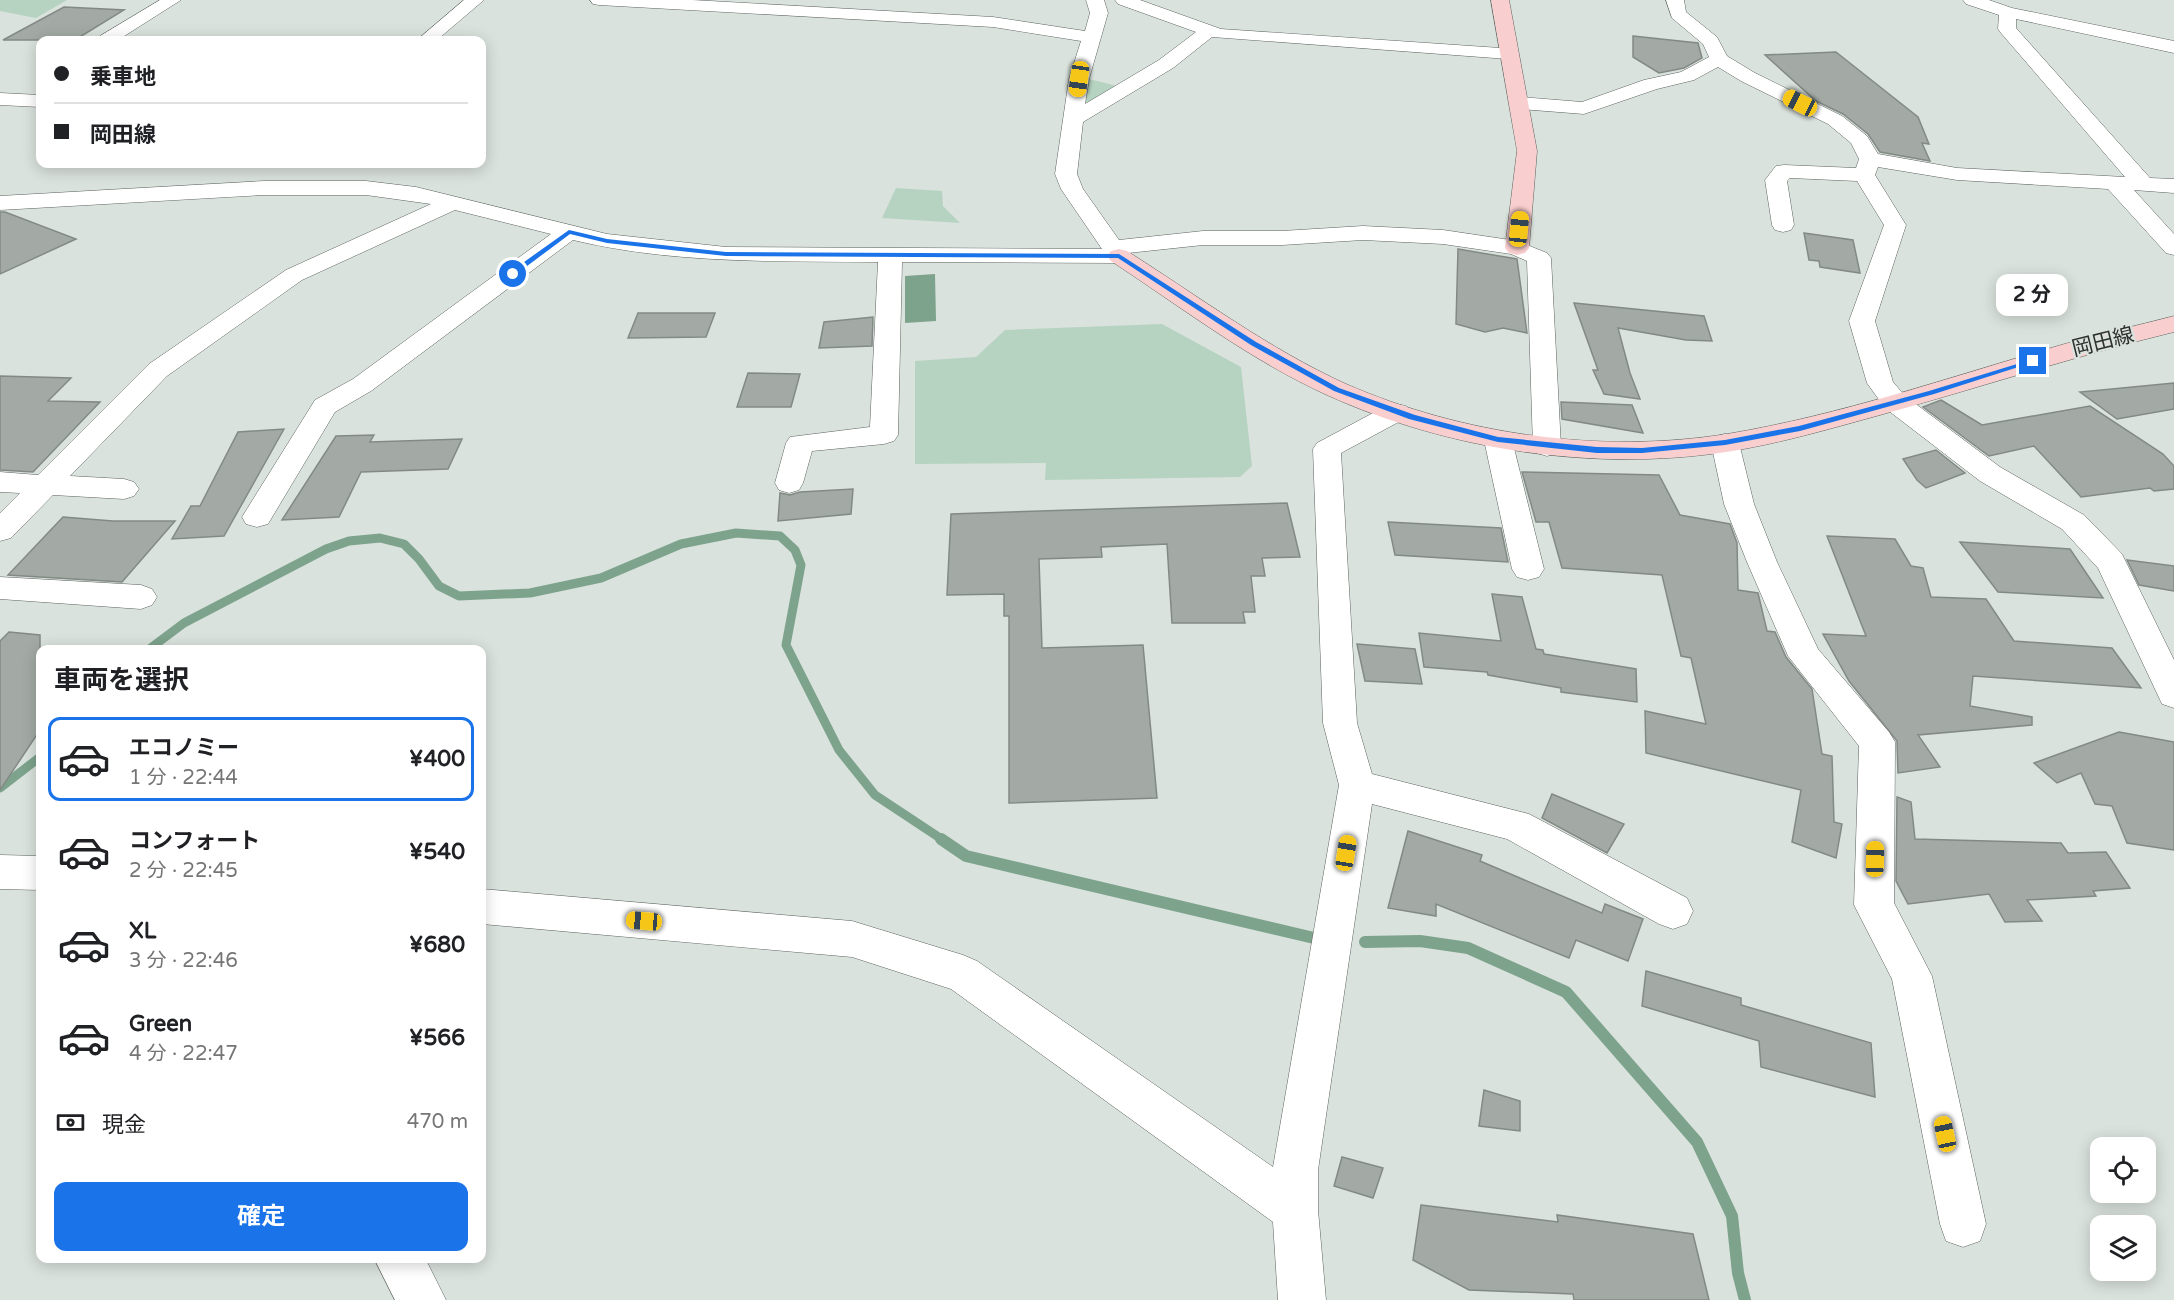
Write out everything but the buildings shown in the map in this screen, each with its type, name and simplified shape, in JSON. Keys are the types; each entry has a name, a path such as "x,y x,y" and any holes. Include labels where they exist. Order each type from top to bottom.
{"street":[{"path":"113,36 172,0"},
{"path":"431,36 475,0"},
{"path":"599,0 993,22 1091,37"},
{"path":"1095,0 1099,13 1079,79 1066,174 1072,189 1117,251"},
{"path":"1124,0 1220,34 1508,53"},
{"path":"1500,0 1527,151 1517,248"},
{"path":"1675,0 1678,14 1711,41 1719,59 1748,77 1835,120 1860,140 1867,167 1895,225 1862,321 1880,383 1895,402 1990,474 2073,522 2112,562 2174,695"},
{"path":"1972,0 2008,12 2174,47"},
{"path":"2008,12 2007,29 2143,184"},
{"path":"1073,120 1166,64 1209,30"},
{"path":"1520,103 1584,108 1651,84 1687,76 1719,59"},
{"path":"5,99 36,82"},
{"path":"5,99 36,101"},
{"path":"1783,225 1776,180 1784,171 1867,167 2174,186"},
{"path":"264,188 282,168"},
{"path":"2115,183 2174,248"},
{"path":"0,202 153,196 264,188 366,188 416,194 607,241 726,254 890,256 1117,251 1203,238 1282,238 1363,233 1443,237 1517,248 1539,258 1547,447"},
{"path":"0,531 158,370 294,275 452,203"},
{"path":"257,517 325,406 362,385 569,232"},
{"name":"岡田線","path":"1117,251 1272,355 1336,389 1396,412 1498,440 1547,447 1642,450 1725,443 1800,428 2073,349 2174,324"},
{"path":"789,483 800,443 884,435 890,256"},
{"path":"1302,1300 1295,1210 1296,1170 1357,785 1340,723 1327,449 1396,412"},
{"path":"1498,440 1528,569"},
{"path":"1725,443 1739,504 1804,656 1877,742 1874,905 1912,976 1963,1224"},
{"path":"0,483 124,489"},
{"path":"0,588 141,597"},
{"path":"1357,785 1516,825 1673,911"},
{"path":"0,872 36,873"},
{"path":"486,907 852,939 963,974 1295,1210"},
{"path":"401,1263 422,1300"}],"shaded area":[{"path":"0,0 67,0 36,18 0,11"},
{"path":"1085,78 1121,87 1095,103 1086,102"},
{"path":"896,188 942,191 943,206 960,223 882,218"},
{"path":"935,274 936,321 905,323 905,276"},
{"path":"1162,324 1241,367 1252,466 1240,477 1045,480 1046,463 915,464 915,361 976,357 1005,330"}],"waterway":[{"path":"155,645 184,623 326,549 349,541 380,538 404,544 419,559 439,586 459,596 530,593 601,578 681,544 736,533 780,536 795,550 801,565 786,645 839,750 875,795 943,840"},
{"path":"0,788 36,760"},
{"path":"941,839 966,856 1314,938"},
{"path":"1365,942 1420,941 1468,948 1566,992 1697,1142 1732,1216 1738,1273 1745,1300"}],"route":[{"path":"513,274 569,232 607,241 726,254 1119,256 1272,355 1336,389 1396,412 1498,440 1547,447 1597,450 1642,450 1725,443 1800,428 1932,392 2033,361"}]}
